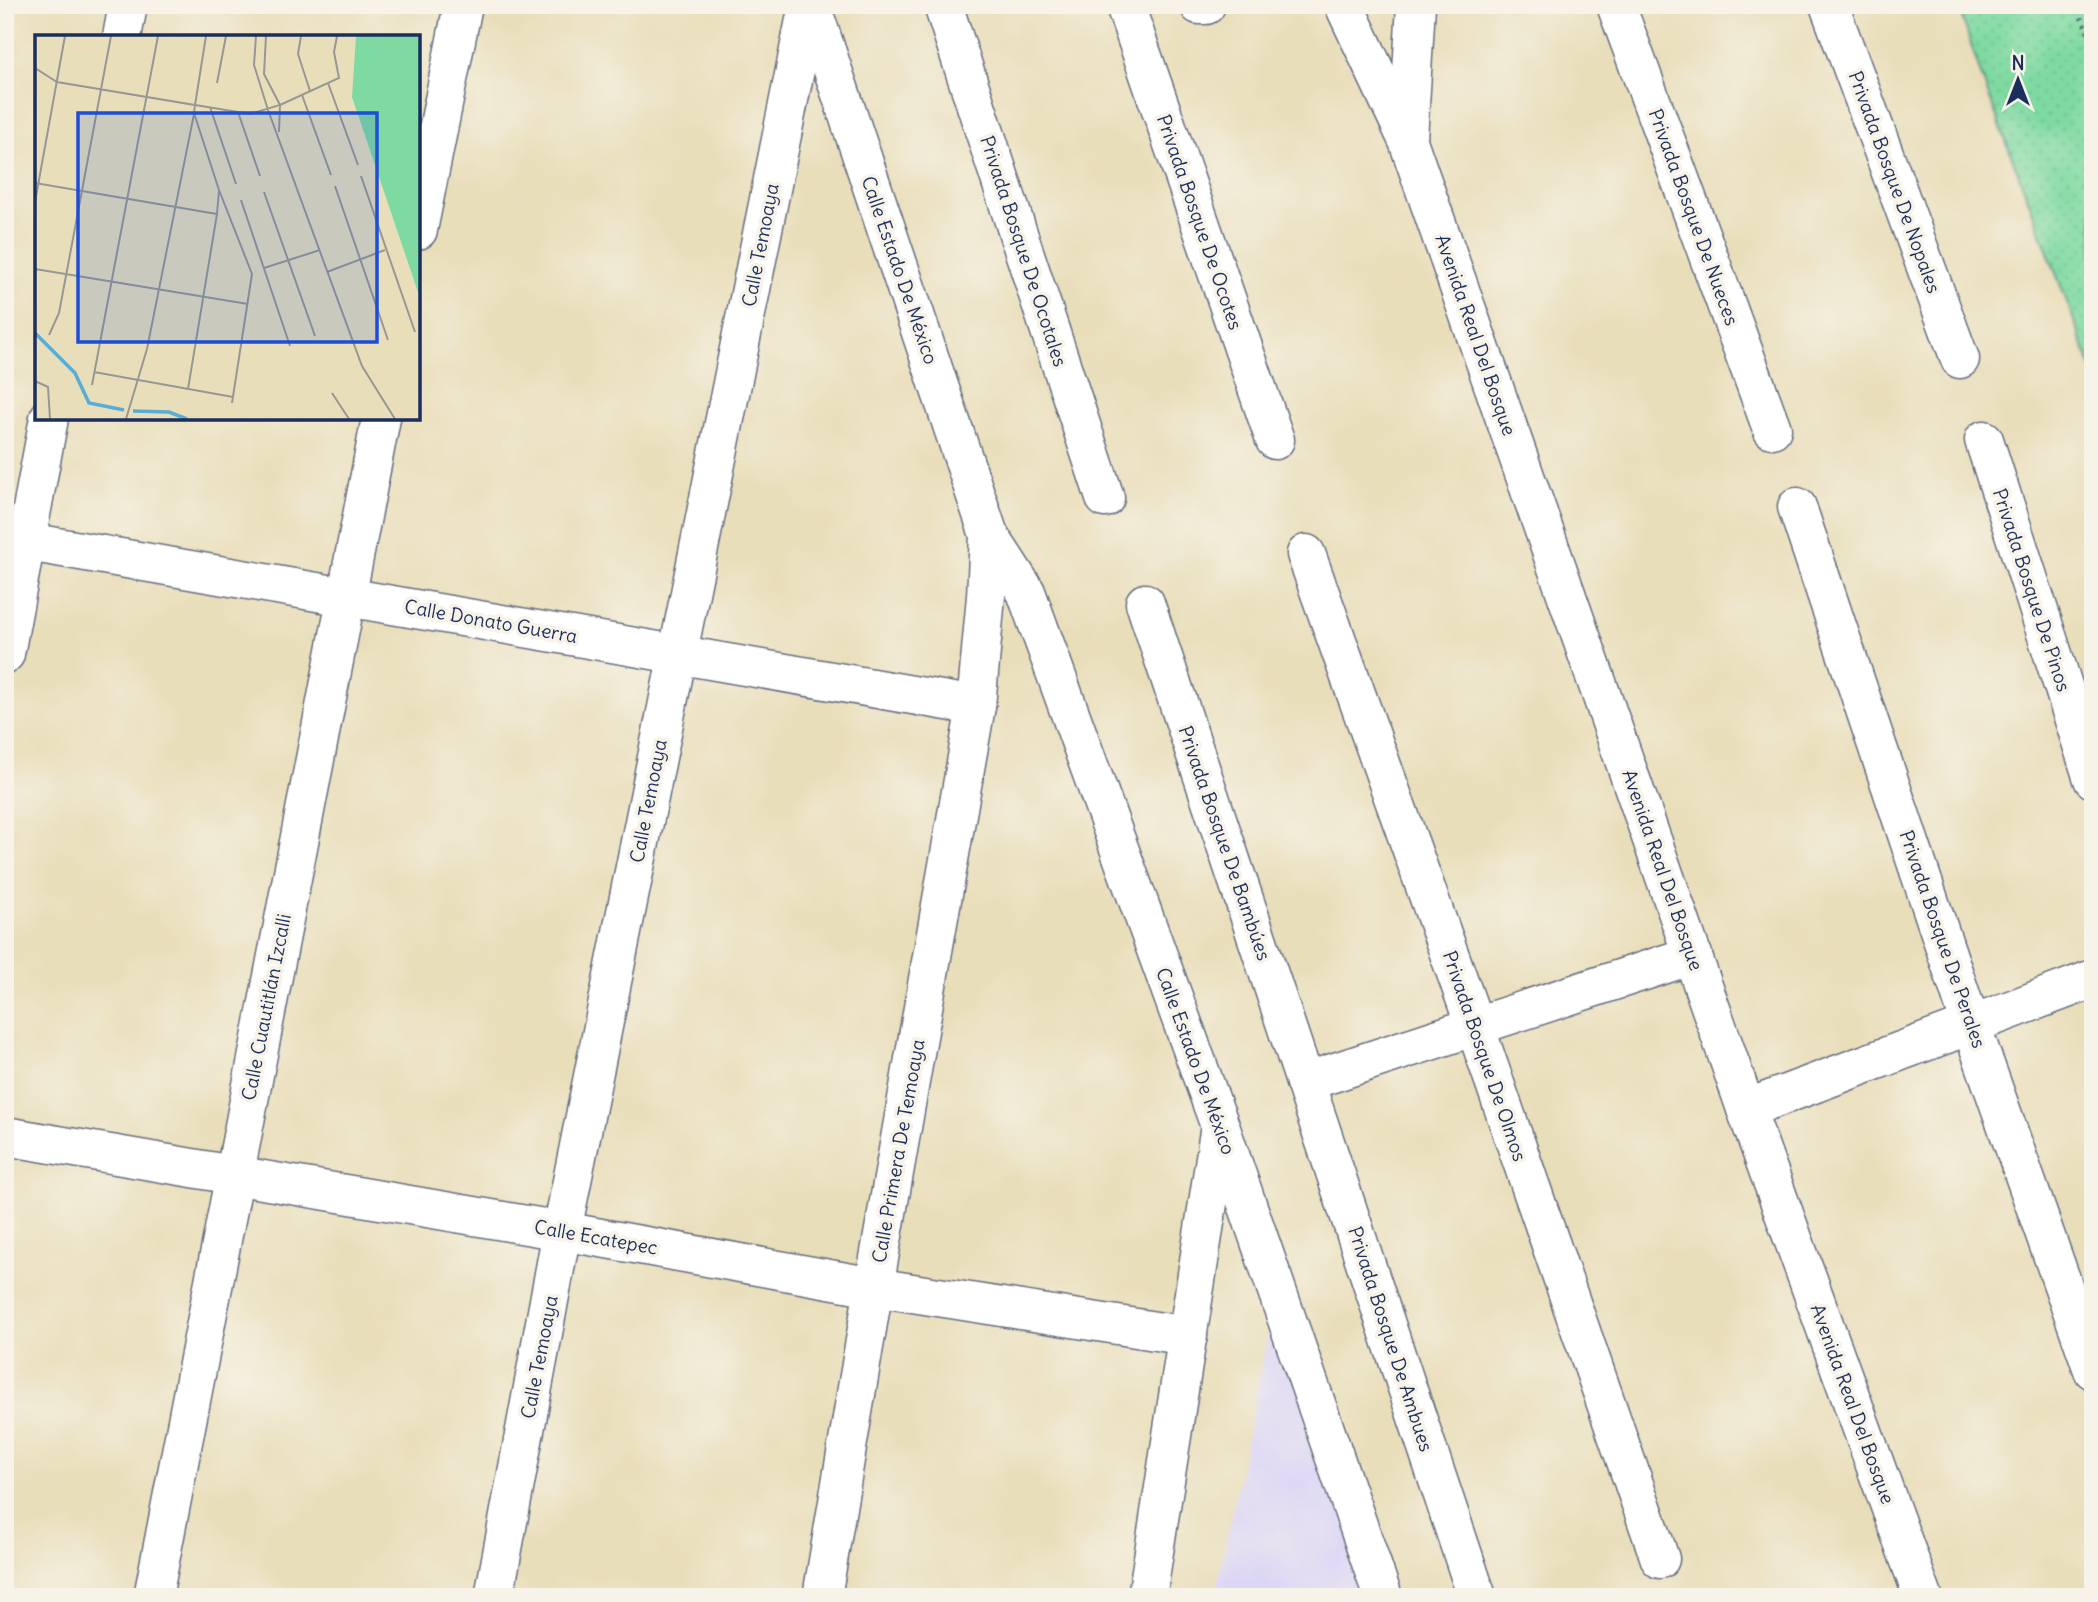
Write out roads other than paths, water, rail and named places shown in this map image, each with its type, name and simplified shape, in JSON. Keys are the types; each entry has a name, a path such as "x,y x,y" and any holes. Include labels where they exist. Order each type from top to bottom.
{"street":[{"path":"122,35 128,5"},
{"path":"420,220 463,5"},
{"name":"Calle Estado De México","path":"810,5 989,535 1026,592 1220,1126 1383,1597"},
{"name":"Calle Temoaya","path":"494,1597 562,1231 810,5"},
{"name":"Privada Bosque De Ocotales","path":"943,5 1105,498"},
{"name":"Privada Bosque De Ocotes","path":"1125,5 1275,440"},
{"path":"1199,5 1206,5"},
{"name":"Avenida Real Del Bosque","path":"1344,5 1408,141 1746,1110 1923,1597"},
{"name":"Avenida Real Del Bosque","path":"1408,141 1416,5"},
{"name":"Privada Bosque De Nueces","path":"1616,5 1772,429"},
{"name":"Privada Bosque De Nopales","path":"1829,5 1960,359"},
{"path":"5,654 15,540 48,420"},
{"name":"Calle Cuautitlán Izcalli","path":"153,1597 380,420"},
{"name":"Privada Bosque De Pinos","path":"1984,440 2093,779"},
{"name":"Privada Bosque De Perales","path":"1797,507 1971,1025 2093,1370"},
{"name":"Calle Estado De México","path":"976,706 989,535"},
{"name":"Calle Donato Guerra","path":"15,540 976,706"},
{"name":"Privada Bosque De Olmos","path":"1306,554 1475,1026 1660,1559"},
{"name":"Privada Bosque De Bambúes","path":"1145,603 1305,1082"},
{"name":"Calle Primera De Temoaya","path":"822,1597 976,706"},
{"path":"1305,1082 1693,955"},
{"path":"1746,1110 2093,979"},
{"name":"Privada Bosque De Ambues","path":"1305,1082 1477,1597"},
{"path":"1147,1597 1220,1126"},
{"name":"Calle Ecatepec","path":"5,1136 874,1287 1188,1336"}]}
